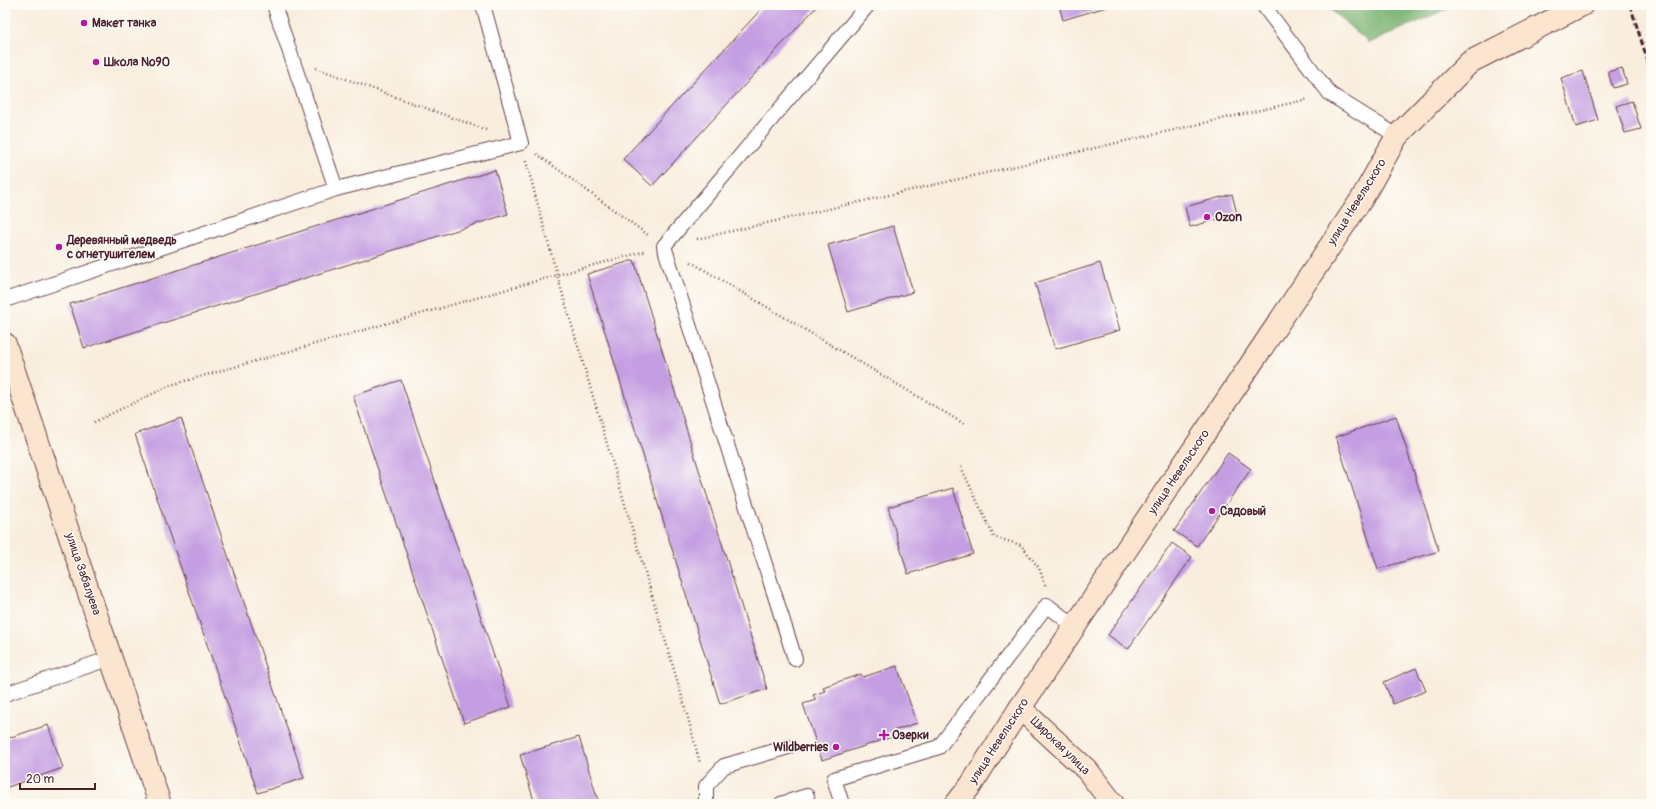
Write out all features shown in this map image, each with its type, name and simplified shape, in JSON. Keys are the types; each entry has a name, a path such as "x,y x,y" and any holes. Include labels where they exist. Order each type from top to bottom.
{"street":[{"name":"улица Невельского","path":"956,804 971,785 1020,708 1361,200 1397,136 1470,62 1582,5"},
{"name":"улица Забалуева","path":"5,344 160,804"},
{"name":"Широкая улица","path":"1020,708 1087,770 1113,804"}],"lane":[{"path":"274,5 336,189"},
{"path":"5,300 336,189 522,143 483,5"},
{"path":"796,659 664,246 868,5"},
{"path":"1263,5 1330,94 1397,136"},
{"path":"842,804 834,779 939,747 1047,605 1075,627"},
{"path":"5,694 111,658"},
{"path":"706,804 706,786 724,766 788,747"},
{"path":"781,804 807,796"}],"path":[{"path":"293,59 522,143 664,246 966,425"},
{"path":"94,422 171,385 664,246 1330,94"},
{"path":"522,143 557,275 685,707 706,786"},
{"path":"961,467 994,537 1021,545 1039,568 1046,588 1047,605"}],"green space":[{"path":"1325,5 1456,5 1369,43"}],"building":[{"path":"765,5 818,5 652,186 623,159"},
{"path":"1059,5 1113,5 1063,20"},
{"path":"1622,68 1627,84 1613,88 1608,72"},
{"path":"1583,71 1598,120 1576,127 1561,78"},
{"path":"1632,101 1641,129 1625,133 1616,106"},
{"path":"495,170 508,214 84,348 70,304"},
{"path":"1232,194 1237,214 1190,227 1185,207"},
{"path":"893,226 913,292 848,312 828,245"},
{"path":"634,260 767,689 720,704 587,274"},
{"path":"1100,263 1120,330 1055,349 1035,283"},
{"path":"401,380 511,707 464,723 353,396"},
{"path":"1396,416 1439,551 1378,569 1336,437"},
{"path":"181,418 304,778 258,793 135,434"},
{"path":"1228,453 1251,469 1197,546 1174,531"},
{"path":"953,488 973,554 908,574 888,507"},
{"path":"1172,543 1192,557 1128,649 1108,635"},
{"path":"897,666 917,723 893,731 895,736 822,760 803,704 816,700 813,695 825,691 823,687 861,674 863,677"},
{"path":"1416,668 1426,691 1393,704 1384,682"},
{"path":"48,725 63,768 5,788 5,739"},
{"path":"579,737 599,804 535,804 520,755"}],"railway":[{"path":"1630,5 1651,71"},
{"path":"1649,5 1651,12"}],"place":[{"name":"Макет танка","path":"84,23"},
{"name":"Школа №90","path":"96,62"},
{"name":"Ozon","path":"1207,217"},
{"name":"Деревянный медведь с огнетушителем","path":"59,247"},
{"name":"Садовый","path":"1212,511"},
{"name":"Озерки","path":"884,735"},
{"name":"Wildberries","path":"836,747"}]}
